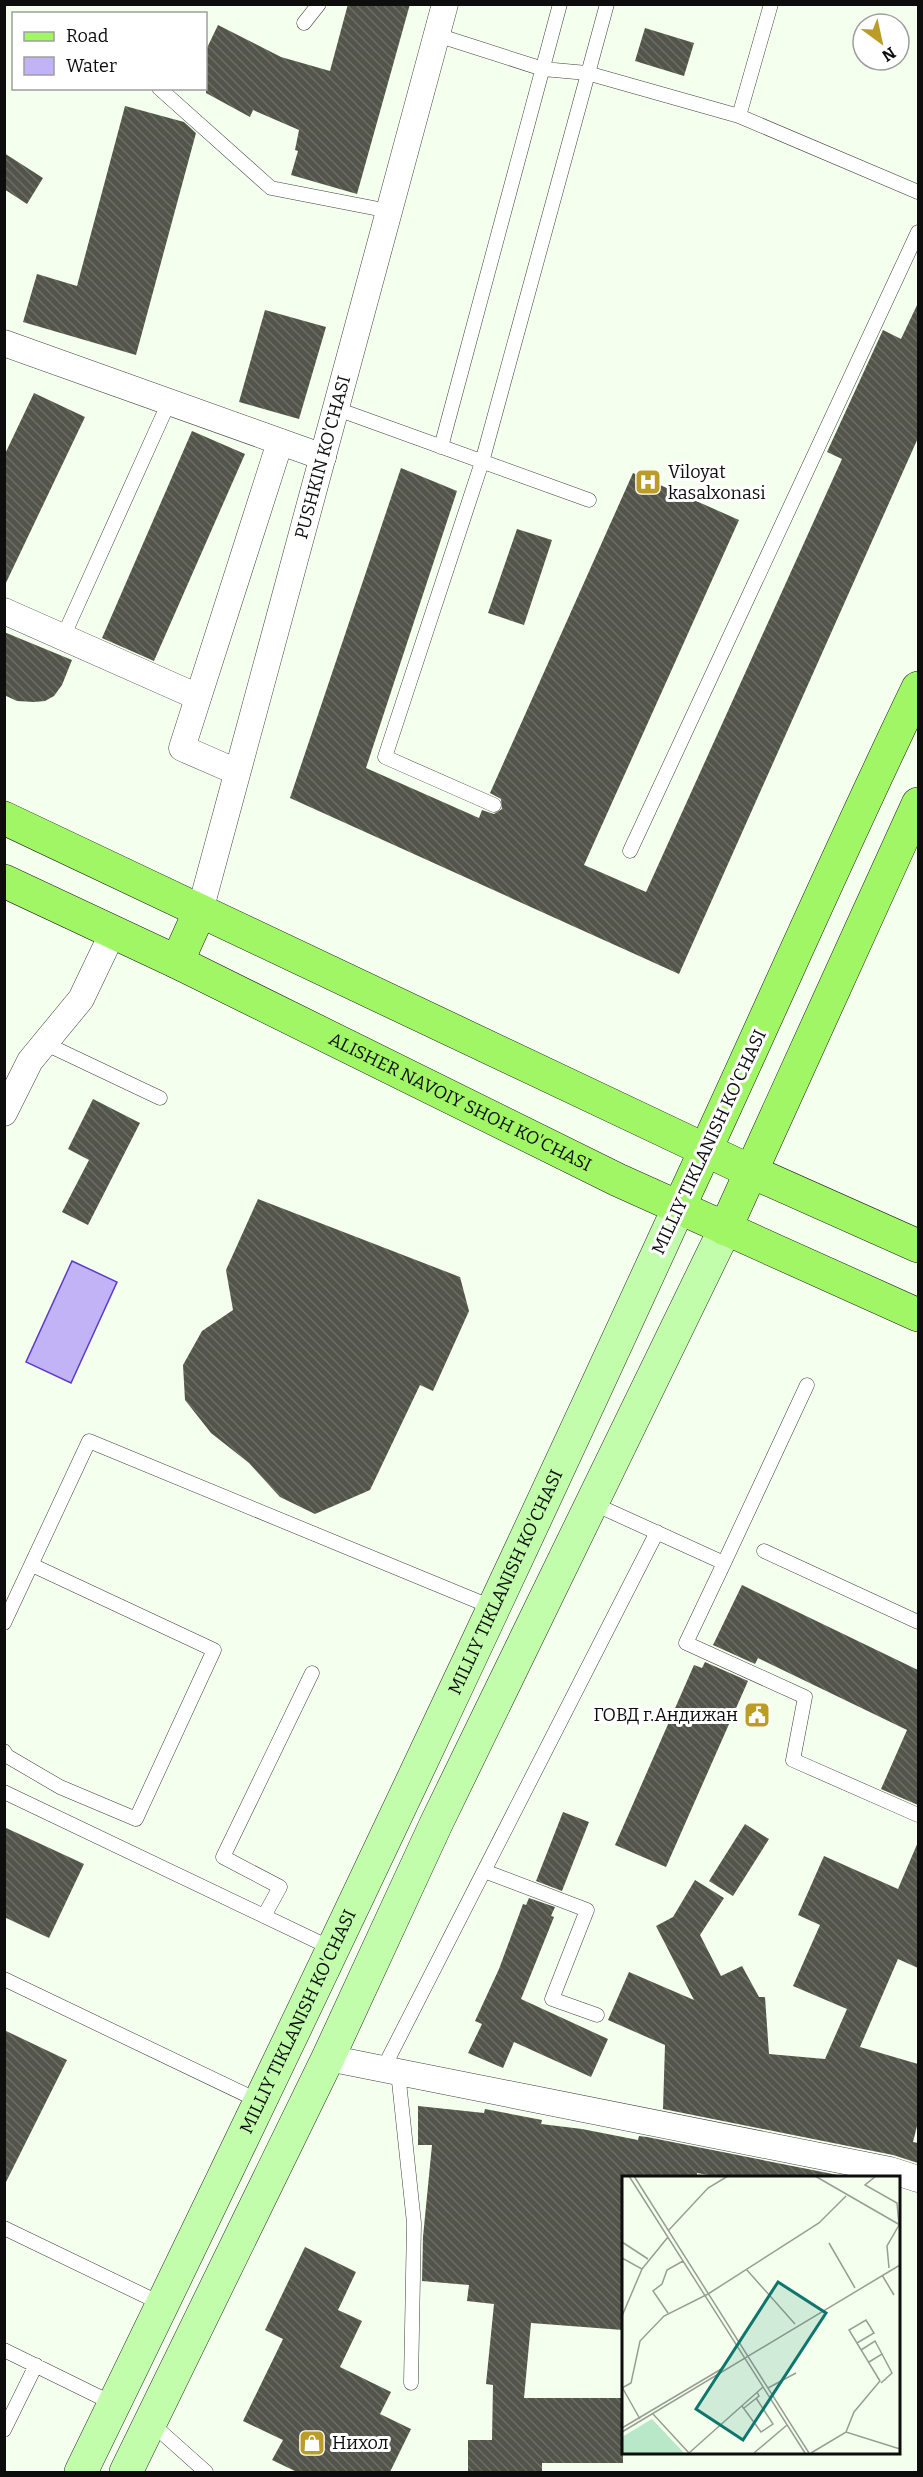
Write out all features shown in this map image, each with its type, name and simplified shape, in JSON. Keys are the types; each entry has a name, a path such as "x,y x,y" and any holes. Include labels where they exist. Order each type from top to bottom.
{"main road":[{"name":"MILLIY TIKLANISH KO'CHASI","path":"81,2472 261,2102 494,1608 858,813 918,688"},
{"path":"126,2472 328,2058 436,1824 725,1229 917,809"},
{"path":"4,818 752,1172 918,1246"},
{"name":"ALISHER NAVOIY SHOH KO'CHASI","path":"4,881 177,962 618,1180 918,1315"},
{"path":"177,962 200,911"},
{"path":"553,1482 592,1503"},
{"path":"494,1608 533,1624"},
{"path":"399,1808 436,1824"},
{"path":"114,2404 150,2422"}],"street":[{"name":"PUSHKIN KO'CHASI","path":"200,911 445,4"},
{"path":"4,343 323,457"},
{"path":"237,772 182,748 280,442"},
{"path":"4,611 198,696"},
{"path":"4,1113 30,1061 81,999 113,932"},
{"path":"328,2058 878,2168 918,2179"}],"lane":[{"path":"304,23 319,4"},
{"path":"441,447 560,4"},
{"path":"494,805 385,757 482,462 607,4"},
{"path":"739,116 771,4"},
{"path":"437,35 543,69 587,74 739,116 918,192"},
{"path":"161,90 271,188 389,211"},
{"path":"630,851 918,232"},
{"path":"63,637 169,402"},
{"path":"337,409 589,500"},
{"path":"46,1044 160,1098"},
{"path":"807,1385 686,1643 804,1697 793,1760 918,1815"},
{"path":"4,1623 89,1441 494,1608"},
{"path":"592,1503 724,1563"},
{"path":"411,2383 414,2223 390,2071 484,1871 657,1532"},
{"path":"764,1551 918,1622"},
{"path":"4,1751 7,1756 60,1787 136,1819 214,1650 32,1565"},
{"path":"264,1916 280,1887 223,1857 312,1673"},
{"path":"4,1792 333,1949"},
{"path":"484,1871 587,1910 552,1999 597,2015"},
{"path":"4,1979 261,2102"},
{"path":"4,2228 162,2304"},
{"path":"4,2350 114,2404"},
{"path":"4,2430 36,2365"},
{"path":"150,2422 206,2472"}],"water":[{"path":"72,1261 117,1282 71,1383 26,1362"}],"building":[{"path":"348,4 410,4 357,194 291,175 298,151 295,150 299,130 253,110 250,117 206,93 207,48 218,25 281,57 330,71"},
{"path":"645,28 694,43 684,76 635,61"},
{"path":"125,106 184,122 196,133 136,355 23,322 37,274 77,286"},
{"path":"4,153 43,178 27,204 4,189"},
{"path":"918,303 918,438 679,974 290,798 401,468 457,491 366,768 479,818 482,810 494,814 502,809 501,799 490,793 633,473 739,520 584,865 646,892 842,459 827,452 883,330 901,339"},
{"path":"265,310 326,327 299,419 239,402"},
{"path":"34,393 85,417 4,587 4,456"},
{"path":"192,431 245,454 154,661 102,638"},
{"path":"517,529 552,540 524,625 488,613"},
{"path":"4,632 72,660 62,685 54,696 45,701 34,702 17,701 4,695"},
{"path":"93,1099 140,1123 88,1225 62,1212 89,1160 68,1149"},
{"path":"258,1199 460,1277 469,1311 433,1391 420,1385 370,1490 315,1514 280,1497 249,1463 211,1433 185,1400 183,1365 202,1331 233,1310 226,1270"},
{"path":"742,1585 918,1670 918,1805 881,1789 907,1730 758,1658 755,1664 713,1645"},
{"path":"705,1662 748,1681 666,1867 615,1845 694,1665 702,1668"},
{"path":"563,1812 589,1822 562,1891 536,1881"},
{"path":"745,1824 769,1839 733,1896 709,1881"},
{"path":"4,1827 84,1864 49,1938 4,1917"},
{"path":"918,1842 918,1968 898,1959 860,2047 918,2064 918,2122 913,2142 918,2143 918,2163 893,2155 663,2109 665,2045 608,2020 629,1972 694,2000 656,1926 673,1917 695,1880 724,1898 700,1935 721,1976 742,1966 759,1997 765,1997 769,2054 825,2059 847,2009 793,1986 820,1925 798,1915 824,1856 898,1889"},
{"path":"529,1898 555,1907 551,1916 554,1917 521,1999 608,2039 591,2077 514,2042 503,2068 468,2053 482,2024 475,2021 499,1969 523,1904 526,1905"},
{"path":"4,2030 67,2060 4,2186"},
{"path":"418,2106 484,2113 485,2109 542,2120 541,2124 638,2140 639,2136 647,2137 843,2176 714,2176 697,2173 697,2176 622,2176 622,2330 531,2323 524,2398 622,2398 623,2463 542,2463 542,2472 468,2472 468,2440 492,2440 493,2385 486,2384 494,2304 467,2301 469,2285 422,2281 423,2237 432,2145 418,2145"},
{"path":"305,2247 356,2272 338,2310 362,2321 340,2367 391,2392 380,2414 411,2429 390,2472 297,2472 272,2460 283,2440 243,2421 283,2339 265,2330"}],"place":[{"name":"Viloyat kasalxonasi","path":"648,482"},
{"name":"ГОВД г.Андижан","path":"757,1715"},
{"name":"Нихол","path":"312,2443"}]}
